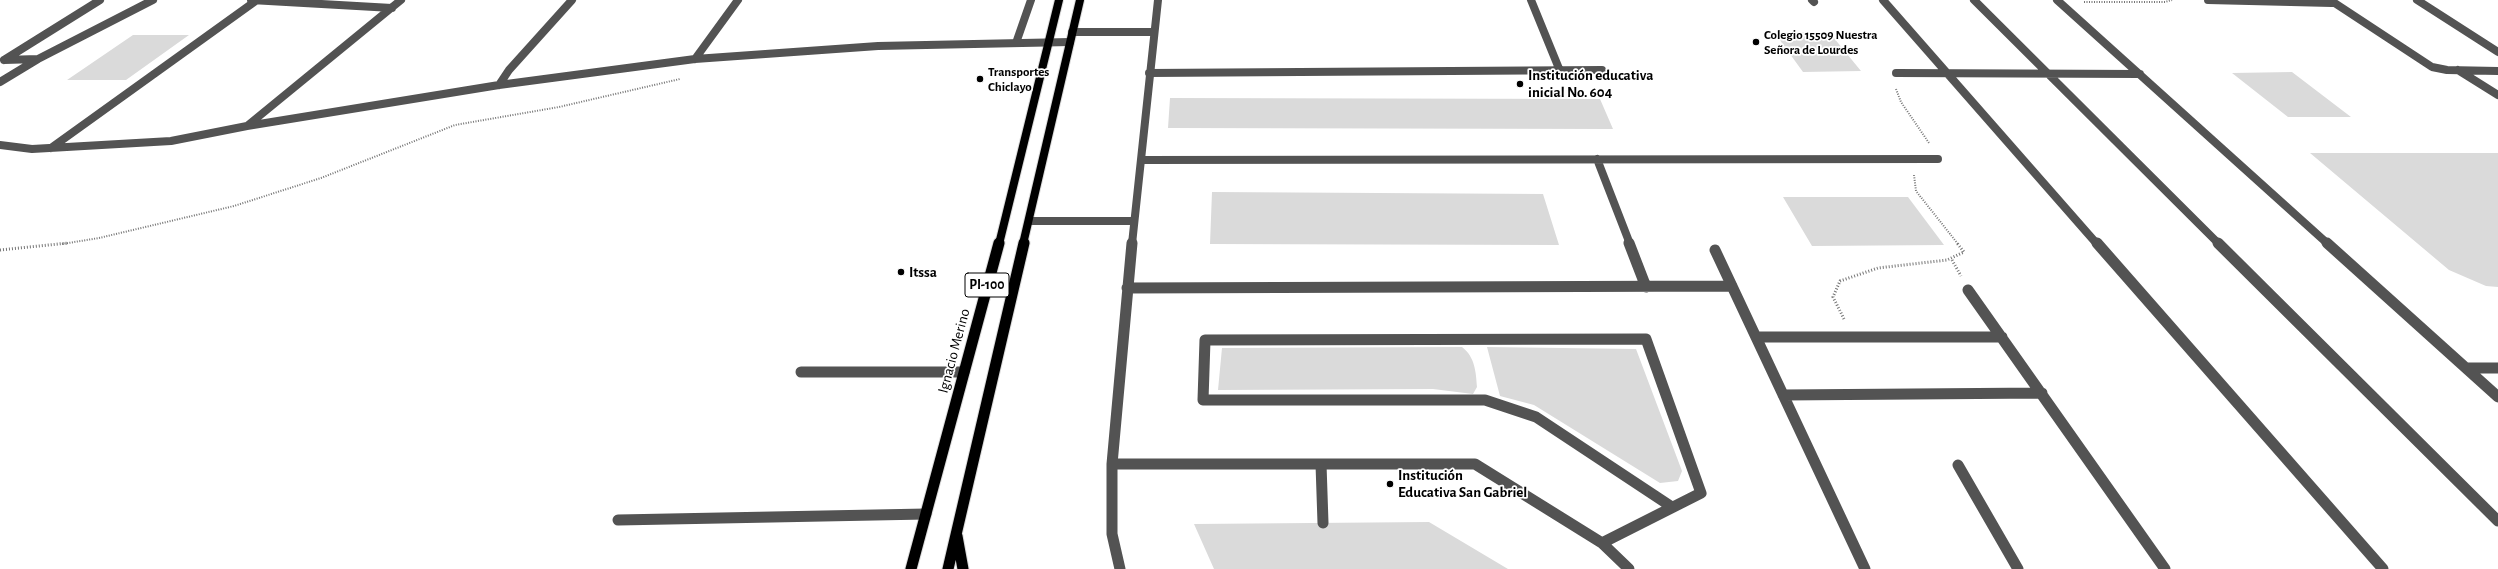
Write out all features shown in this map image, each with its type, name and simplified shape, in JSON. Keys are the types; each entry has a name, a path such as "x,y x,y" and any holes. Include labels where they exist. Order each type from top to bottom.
{"main road":[{"name":"Ignacio Merino","path":"911,569 1005,221 1059,0"},
{"name":"PI-100","path":"948,569 1030,221 1080,0"},
{"path":"956,530 963,569"}],"street":[{"path":"2,60 100,0"},
{"path":"0,82 38,59 153,0"},
{"path":"251,0 392,8"},
{"path":"51,148 257,0"},
{"path":"247,126 401,0"},
{"path":"500,85 509,70 572,0"},
{"path":"695,58 738,0"},
{"path":"1016,43 1031,0"},
{"path":"1120,569 1112,534 1112,464 1127,288 1158,0"},
{"path":"1531,0 1560,71"},
{"path":"1883,0 1945,73 2383,569"},
{"path":"1974,0 2498,521"},
{"path":"2208,0 2331,1 2432,67 2458,70 2498,71"},
{"path":"2417,0 2498,52"},
{"path":"2058,1 2498,397"},
{"path":"0,145 51,148 171,141 247,126 500,85 695,58 863,47 1048,43 1071,37 1154,32"},
{"path":"2,60 38,59"},
{"path":"1149,73 1602,70"},
{"path":"2458,70 2498,95"},
{"path":"1896,73 2140,74"},
{"path":"1597,159 1646,287"},
{"path":"1141,160 1938,159"},
{"path":"1030,221 1134,221"},
{"path":"1715,250 1865,569"},
{"path":"1127,288 1732,286"},
{"path":"1968,290 2165,569"},
{"path":"1756,337 2002,337"},
{"path":"1602,543 1701,493 1646,339 1205,340 1203,400 1485,400 1536,417 1672,507"},
{"path":"2466,368 2498,368"},
{"path":"801,372 964,372"},
{"path":"1783,395 2042,393"},
{"path":"1112,464 1475,464 1602,543 1629,569"},
{"path":"1321,464 1323,523"},
{"path":"1958,465 2018,569"},
{"path":"618,520 926,514"}],"path":[{"path":"2058,1 2165,2 2172,0"},
{"path":"1855,337 1834,297 1840,281 1862,270 1918,262 1952,260 1964,252 1916,191 1914,173 1938,159 1901,102 1896,89 1896,73"},
{"path":"0,250 50,246 99,238 234,206 321,178 455,125 559,107 683,79"}],"shaded area":[{"path":"1774,32 1829,32 1861,71 1803,72"},
{"path":"133,35 189,35 126,80 67,80"},
{"path":"2292,72 2351,117 2288,117 2232,73"},
{"path":"1170,98 1600,99 1613,129 1168,128"},
{"path":"2310,153 2498,153 2498,287 2486,286 2449,270"},
{"path":"1212,192 1543,194 1559,245 1210,244"},
{"path":"1783,197 1908,197 1944,245 1812,246"},
{"path":"1462,347 1470,355 1474,365 1477,387 1473,394 1433,389 1218,390 1222,348"},
{"path":"1487,347 1636,349 1682,471 1678,481 1660,483 1534,405 1500,396"},
{"path":"1429,522 1508,569 1214,569 1194,524"}],"place":[{"name":"Colegio 15509 Nuestra Señora de Lourdes","path":"1756,42"},
{"name":"Transportes Chiclayo","path":"980,79"},
{"name":"Institución educativa inicial No. 604","path":"1520,84"},
{"name":"Itssa","path":"901,272"},
{"name":"Institución Educativa San Gabriel","path":"1390,484"}]}
